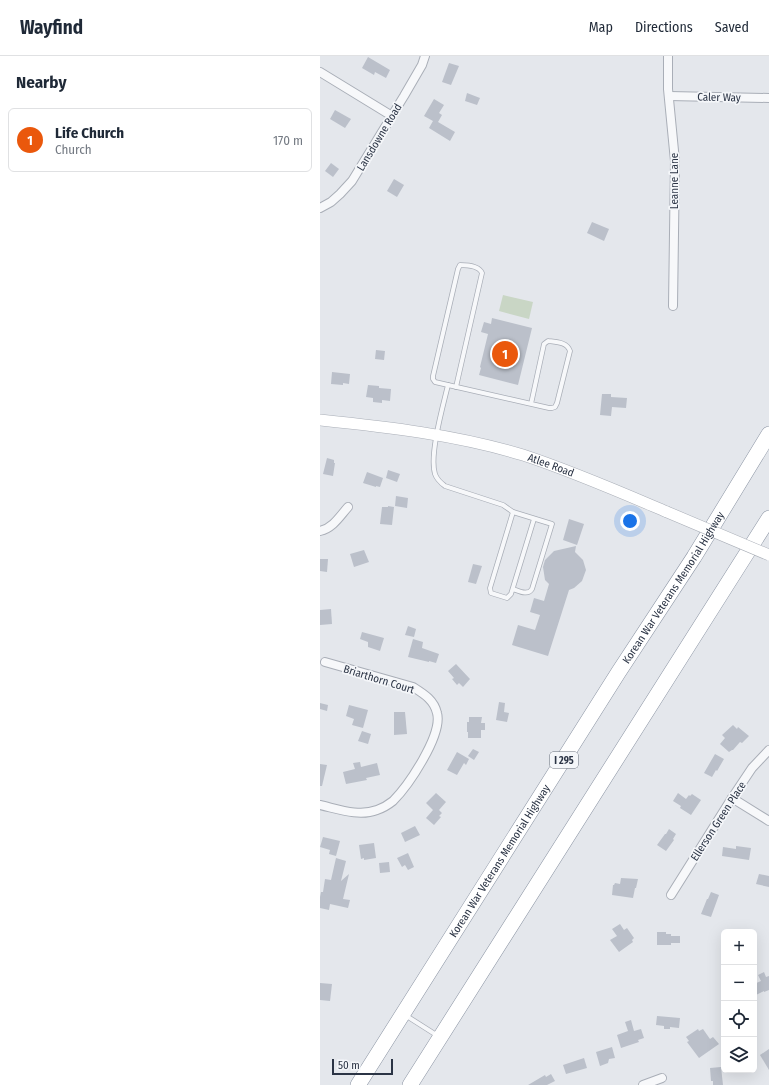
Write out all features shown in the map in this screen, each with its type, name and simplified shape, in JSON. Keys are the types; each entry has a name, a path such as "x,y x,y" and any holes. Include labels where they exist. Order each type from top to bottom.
{"highway":[{"name":"Korean War Veterans Memorial Highway","path":"358,1085 618,673 694,556 769,434"},
{"path":"410,1085 769,518"}],"main road":[{"name":"Atlee Road","path":"320,420 437,435 490,446 530,458 596,483 769,555"}],"street":[{"name":"Lansdowne Road","path":"320,208 331,202 352,182 422,65 425,56"},
{"name":"Leanne Lane","path":"668,56 669,96 676,161 673,306"},
{"path":"320,72 392,116"},
{"name":"Caler Way","path":"669,96 769,98"},
{"path":"320,531 332,525 348,507"},
{"name":"Briarthorn Court","path":"320,805 353,812 367,813 378,810 392,801 417,769 437,729 438,720 432,700 413,688 324,662"},
{"name":"Ellerson Green Place","path":"671,895 752,768 769,750"},
{"path":"732,798 769,821"},
{"path":"643,1085 662,1078"}],"lane":[{"path":"456,387 482,273 478,268 464,265 460,265 458,268 433,379 435,382 456,387 531,404 552,408 555,407 557,403 570,351 567,345 550,341 544,344 531,404"},
{"path":"448,385 437,435 434,460 436,476 440,482 445,486 503,505 513,512 552,524 532,589 527,593 513,589"},
{"path":"513,512 490,588 491,593 507,598 511,594 534,519"},
{"path":"403,1014 440,1037"}],"green space":[{"path":"503,295 533,302 529,319 499,311"}],"building":[{"path":"368,57 390,70 386,78 375,72 374,75 362,68"},
{"path":"449,63 459,66 451,85 442,82"},
{"path":"467,93 480,98 477,105 465,101"},
{"path":"434,99 444,105 439,113 442,115 438,122 455,132 450,141 429,128 433,121 424,116"},
{"path":"335,110 351,119 345,128 330,119"},
{"path":"331,163 339,169 333,177 325,171"},
{"path":"394,179 404,185 397,197 387,191"},
{"path":"592,222 609,229 604,241 587,233"},
{"path":"492,318 532,328 518,385 479,375 488,334 481,332 484,322 491,324"},
{"path":"376,350 385,351 384,360 375,359"},
{"path":"332,372 350,374 349,384 331,384"},
{"path":"368,385 391,389 390,401 382,400 382,403 373,402 373,398 366,397"},
{"path":"602,394 611,394 611,397 627,398 626,408 612,407 611,416 600,415"},
{"path":"327,458 334,460 335,463 333,476 323,474"},
{"path":"388,470 400,474 397,482 386,478"},
{"path":"367,472 383,478 380,487 363,483"},
{"path":"396,496 408,498 407,508 395,506"},
{"path":"382,507 394,507 392,525 380,524"},
{"path":"569,519 584,524 577,545 563,540"},
{"path":"576,546 575,552 583,560 586,570 582,581 574,588 569,590 548,656 512,645 518,625 535,630 540,615 530,612 534,598 544,601 549,584 545,580 543,567 545,560 554,551"},
{"path":"364,550 369,562 354,567 350,554"},
{"path":"320,559 328,559 327,572 320,571"},
{"path":"473,564 482,566 476,584 468,582"},
{"path":"331,609 332,624 320,625 320,610"},
{"path":"408,626 416,629 414,637 405,635"},
{"path":"362,632 384,638 380,651 368,647 368,642 360,639"},
{"path":"413,639 423,642 422,648 439,654 436,663 408,657"},
{"path":"456,664 470,679 463,687 459,683 457,685 452,679 454,678 448,671"},
{"path":"499,702 505,703 504,712 509,713 507,722 496,720"},
{"path":"320,703 328,705 327,711 320,709"},
{"path":"349,705 368,710 363,728 352,725 354,719 346,716"},
{"path":"394,712 405,712 407,734 394,735"},
{"path":"469,717 482,717 481,723 485,723 485,730 481,730 481,738 468,738 467,722 469,722"},
{"path":"733,725 749,736 729,752 720,744 725,738 722,735"},
{"path":"362,731 371,734 368,744 358,741"},
{"path":"473,749 479,752 474,760 468,756"},
{"path":"457,752 469,759 466,765 464,763 457,775 447,770"},
{"path":"715,754 724,759 712,777 704,773"},
{"path":"360,762 361,767 377,763 380,775 366,778 367,780 346,784 343,772 355,769 353,763"},
{"path":"320,764 327,765 322,786 320,786"},
{"path":"436,793 446,802 439,810 442,813 439,816 441,817 434,825 426,818 433,810 426,803"},
{"path":"678,793 686,799 692,794 701,800 691,815 680,808 681,806 673,801"},
{"path":"415,826 420,835 405,842 401,833"},
{"path":"669,829 676,834 673,839 674,840 666,851 657,845"},
{"path":"323,837 340,841 336,856 329,854 330,850 320,847"},
{"path":"374,843 376,858 361,859 359,845"},
{"path":"736,846 751,848 749,860 722,856 723,847 736,849"},
{"path":"408,853 414,867 408,870 405,865 402,867 397,858"},
{"path":"336,858 346,861 341,881 349,874 343,899 350,900 348,908 330,904 329,910 320,908 320,897 321,892 323,892 325,879 331,880"},
{"path":"389,862 390,872 380,873 379,863"},
{"path":"759,874 769,876 769,887 756,884"},
{"path":"621,878 638,879 633,898 612,895 613,885 615,883 620,884"},
{"path":"711,892 719,895 711,917 701,914"},
{"path":"620,924 624,930 627,928 634,938 632,940 633,942 619,952 610,940 617,936 612,929"},
{"path":"657,932 666,932 666,934 671,934 671,936 680,936 680,943 671,943 671,945 657,945"},
{"path":"764,972 766,977 769,976 769,990 757,994 757,983 761,981 758,975"},
{"path":"320,983 332,984 330,1001 320,1000"},
{"path":"657,1016 680,1018 679,1028 670,1027 670,1029 664,1029 664,1026 656,1025"},
{"path":"631,1020 634,1031 641,1029 644,1038 638,1040 639,1042 621,1048 617,1035 628,1031 625,1022"},
{"path":"698,1029 699,1031 703,1029 710,1039 713,1037 719,1044 699,1058 687,1042 689,1041 686,1037"},
{"path":"612,1047 615,1058 609,1059 608,1063 600,1066 596,1052"},
{"path":"769,1049 769,1070 760,1055"},
{"path":"584,1058 587,1068 566,1074 563,1065"},
{"path":"721,1067 723,1085 713,1085 713,1081 711,1081 710,1068"},
{"path":"551,1074 555,1081 547,1085 528,1085 545,1075 546,1077"}],"place":[{"name":"Life Church","path":"505,354"}]}
